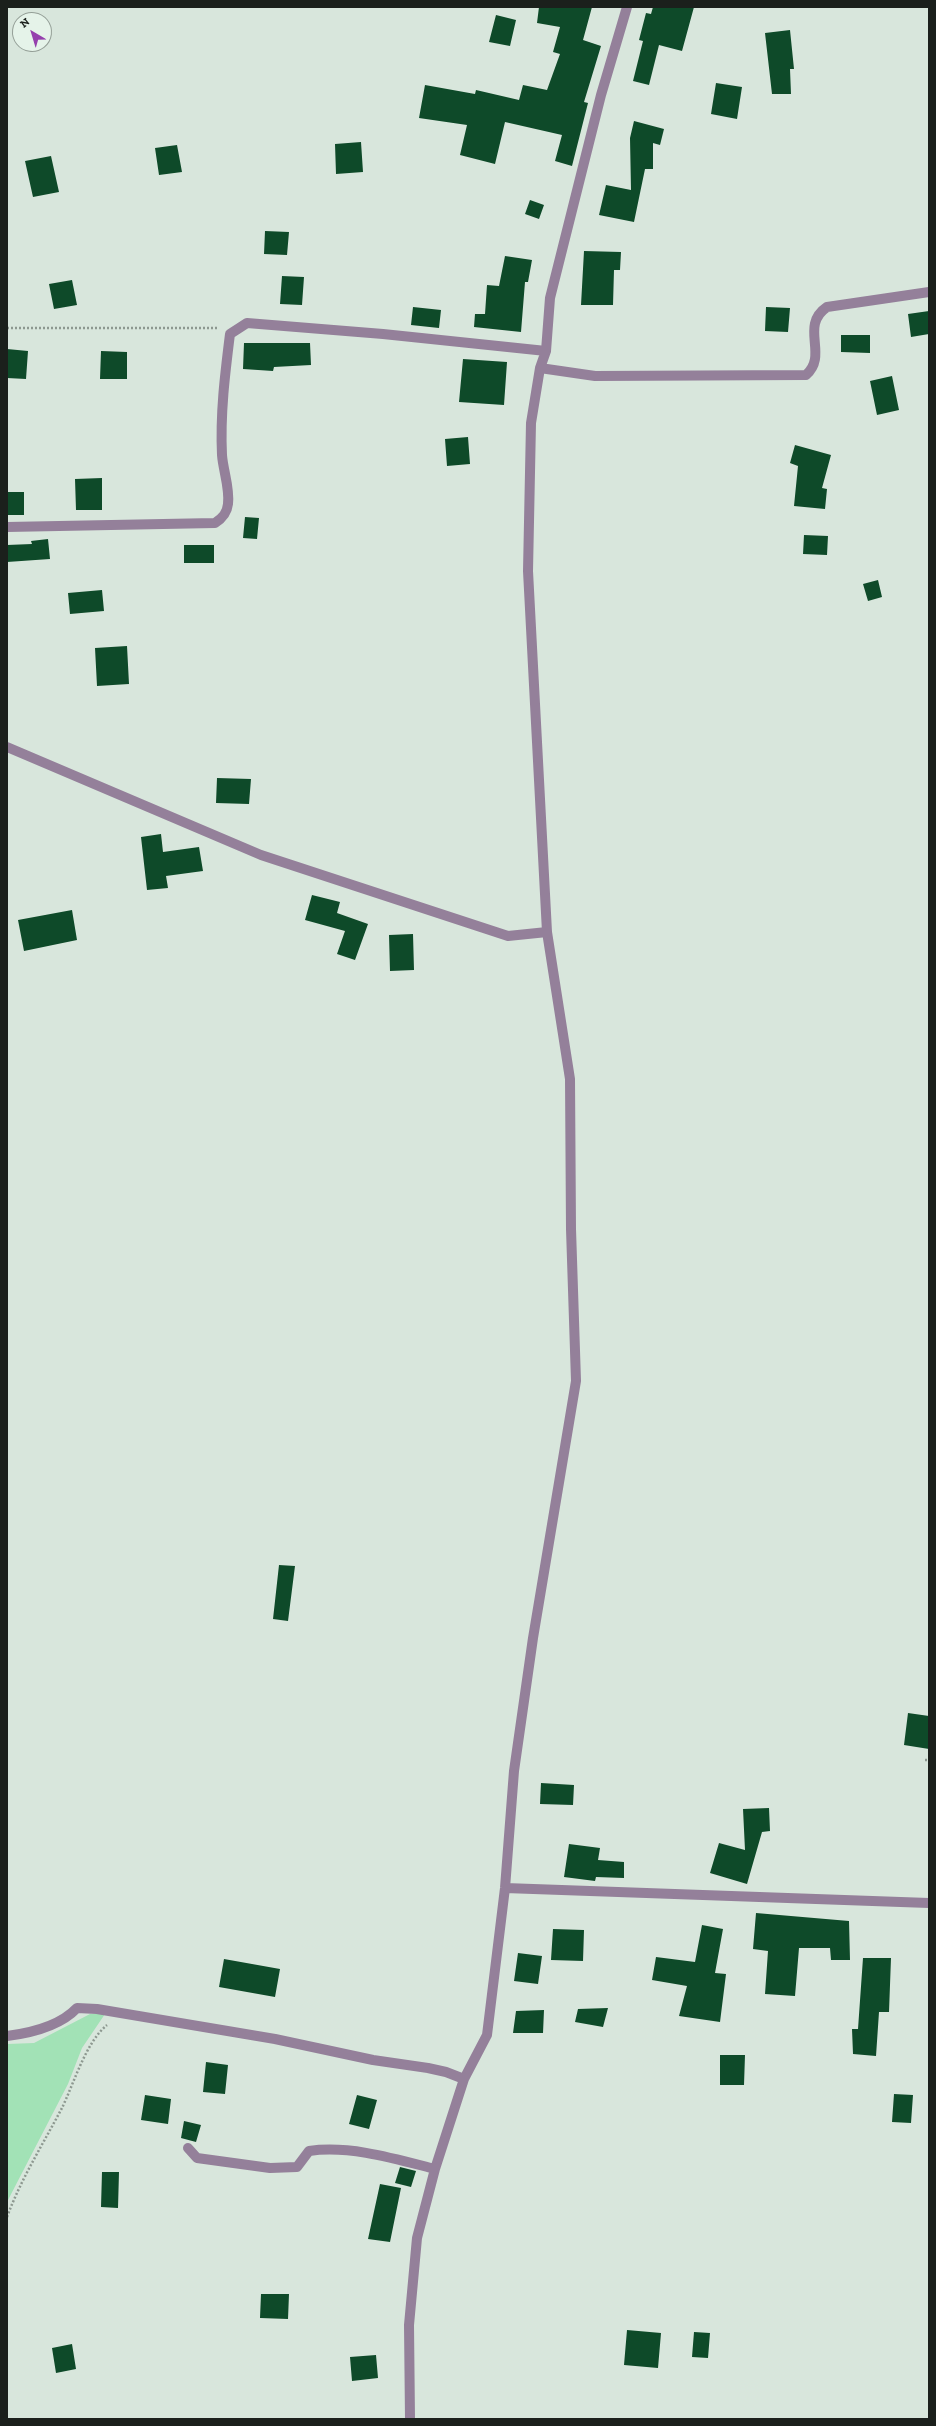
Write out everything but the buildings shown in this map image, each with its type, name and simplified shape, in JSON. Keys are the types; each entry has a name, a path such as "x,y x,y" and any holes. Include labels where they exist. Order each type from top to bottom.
{"street":[{"path":"410,2419 409,2325 416,2238 435,2169 464,2080 487,2035 505,1888 515,1763 533,1638 576,1381 571,1229 570,1079 547,932 528,571 531,423 540,368 546,350 550,298 600,103 627,7"},
{"path":"540,368 594,376 806,375 813,369 815,362 814,322 823,309 827,307 929,292"},
{"path":"7,527 215,524 224,518 228,503 222,455 222,410 230,334 247,323 383,334 546,350"},
{"path":"7,747 261,855 508,936 547,932"},
{"path":"505,1888 929,1903"},
{"path":"7,2036 22,2034 67,2018 77,2008 128,2014 275,2039 373,2060 428,2068 446,2072 464,2080"},
{"path":"188,2148 196,2158 270,2168 297,2167 309,2151 316,2150 348,2151 435,2169"}],"path":[{"path":"7,328 239,328"},
{"path":"924,1760 929,1760"},
{"path":"7,2217 14,2199 62,2108 90,2046 102,2029 128,2014"}],"green space":[{"path":"90,2014 105,2014 82,2048 68,2084 7,2202 7,2044 34,2043"}]}
